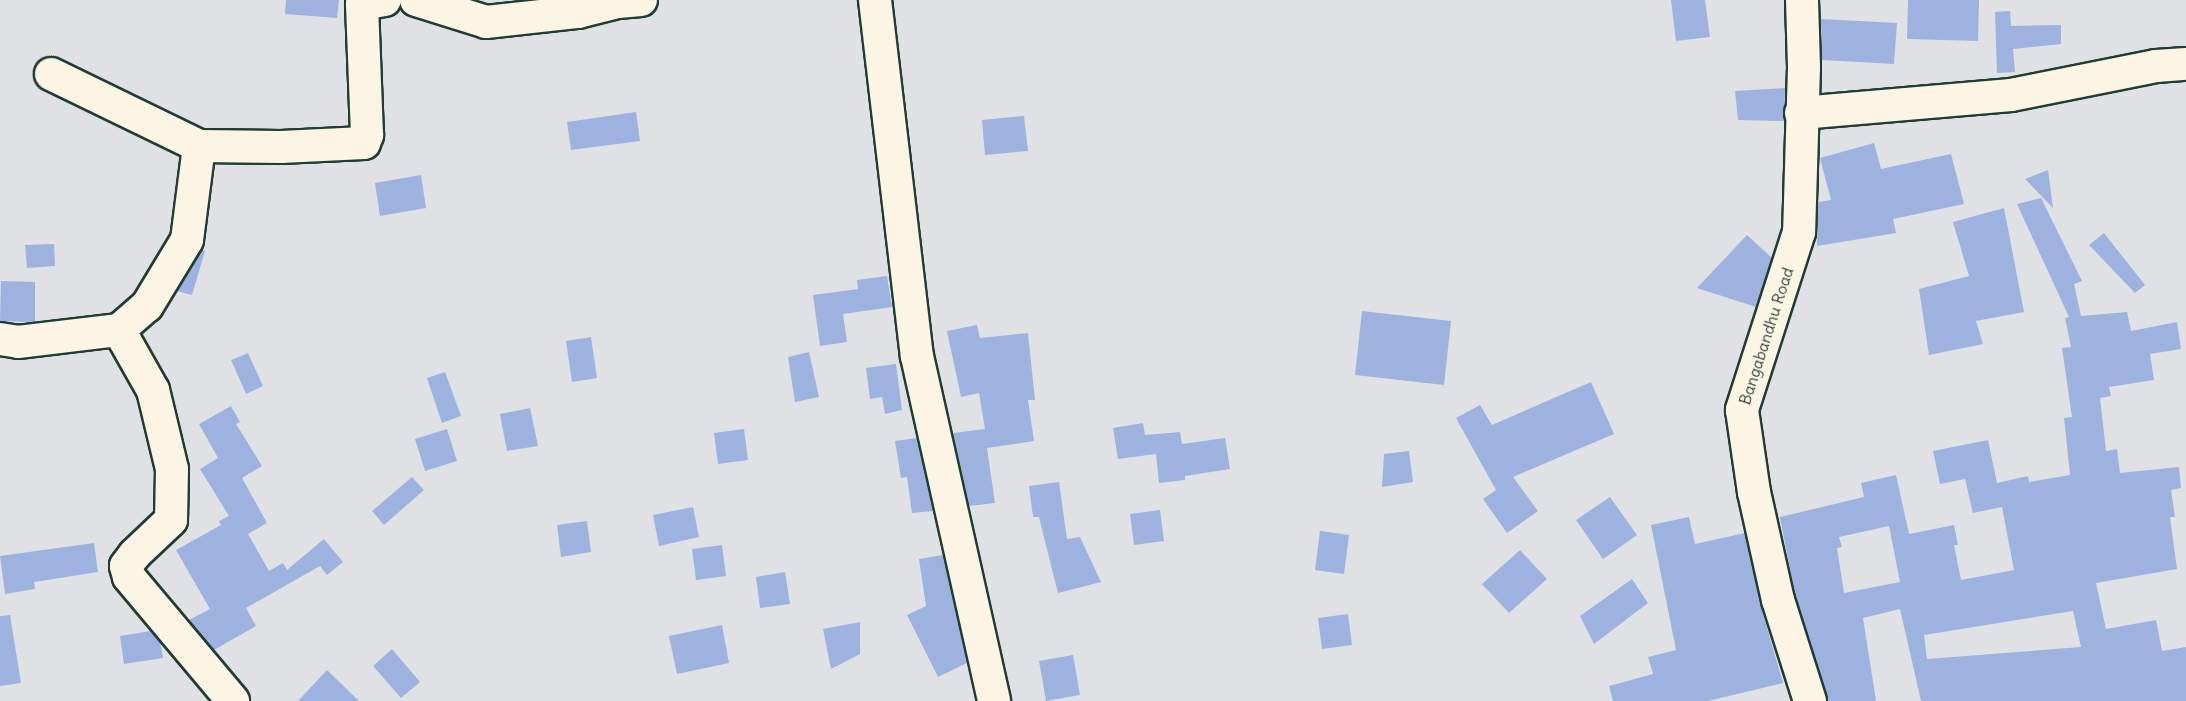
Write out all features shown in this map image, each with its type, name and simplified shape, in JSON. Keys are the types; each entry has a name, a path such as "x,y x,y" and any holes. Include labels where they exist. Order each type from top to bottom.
{"street":[{"path":"416,0 486,22 578,12 625,1"},
{"path":"875,0 917,356 994,701"},
{"name":"Bangabandhu Road","path":"1802,0 1804,67 1799,232 1742,410 1754,492 1778,600 1810,701"},
{"path":"51,74 199,146 281,147 364,143 367,135 368,1"},
{"path":"1801,113 2011,95 2156,66 2186,64"},
{"path":"0,339 18,342 119,330 147,306 187,240 199,146"},
{"path":"119,330 153,390 172,469 171,519 126,566 129,577 233,701"}],"building":[{"path":"286,0 339,0 337,18 285,14"},
{"path":"1671,0 1705,0 1710,37 1676,41"},
{"path":"1908,0 1979,0 1978,41 1907,39"},
{"path":"2010,11 2011,26 2061,25 2061,44 2013,49 2015,72 1997,73 1995,12"},
{"path":"1821,19 1897,23 1894,64 1822,60"},
{"path":"1785,88 1784,121 1738,120 1735,91"},
{"path":"636,112 640,141 571,150 567,122"},
{"path":"1024,116 1028,151 985,155 982,120"},
{"path":"1874,143 1881,169 1951,154 1964,204 1893,219 1896,233 1817,246 1818,202 1831,200 1820,158"},
{"path":"2048,170 2053,208 2025,179"},
{"path":"421,175 426,208 380,216 375,183"},
{"path":"2041,198 2082,281 2074,284 2081,316 2127,312 2131,331 2177,322 2181,349 2150,354 2154,380 2109,387 2111,396 2100,398 2106,451 2117,449 2120,473 2179,467 2181,488 2171,490 2175,517 2170,517 2177,569 2096,583 2106,629 2156,620 2162,651 2186,647 2186,701 1921,701 1900,609 1863,618 1876,701 1827,701 1795,595 1780,517 1864,497 1861,483 1896,475 1909,534 1954,525 1958,545 1954,545 1961,580 2014,570 2002,507 1973,513 1965,479 1940,484 1933,451 1988,440 1997,483 2028,476 2029,482 2070,475 2064,418 2072,417 2062,348 2071,347 2065,318 2069,317 2017,204","holes":["1889,526 1900,582 1844,593 1837,548 1842,547 1839,537","2073,611 2081,647 1927,659 1924,635"]},
{"path":"2004,208 2024,312 1976,321 1983,344 1929,355 1919,289 1969,276 1953,222"},
{"path":"2104,233 2145,285 2135,293 2089,245"},
{"path":"1747,235 1772,258 1756,307 1697,288"},
{"path":"54,244 55,266 27,268 25,245"},
{"path":"202,250 205,251 192,295 177,291"},
{"path":"887,276 892,307 843,314 847,342 820,346 813,295 858,289 857,280"},
{"path":"1,281 35,282 35,322 0,321"},
{"path":"1362,311 1451,321 1444,385 1355,375"},
{"path":"977,325 980,338 1028,333 1035,400 1028,400 1034,441 987,448 995,503 969,506 953,433 985,429 979,393 961,397 947,331"},
{"path":"591,337 597,378 572,382 566,341"},
{"path":"809,352 819,397 795,402 788,357"},
{"path":"248,353 263,386 246,394 231,360"},
{"path":"896,364 902,410 885,414 882,397 870,399 866,368"},
{"path":"445,372 461,416 442,423 427,378"},
{"path":"1591,382 1614,434 1513,477 1538,511 1507,533 1483,499 1496,490 1456,418 1480,405 1492,425"},
{"path":"231,406 240,422 236,424 262,466 242,478 267,523 248,534 269,571 283,563 287,570 324,539 343,562 327,575 320,566 246,608 256,626 214,650 189,620 210,609 176,550 221,525 219,521 229,516 200,469 218,458 199,424"},
{"path":"530,408 538,446 507,451 500,414"},
{"path":"1143,423 1145,435 1180,432 1182,444 1225,438 1230,469 1185,476 1185,480 1159,483 1156,454 1118,459 1113,428"},
{"path":"447,429 457,461 425,471 415,439"},
{"path":"744,429 748,460 718,464 714,433"},
{"path":"917,438 933,511 912,513 907,477 901,478 895,441"},
{"path":"1409,451 1413,482 1382,487 1384,454"},
{"path":"412,477 424,490 384,525 372,511"},
{"path":"1059,482 1067,539 1080,537 1101,582 1058,593 1039,517 1033,517 1029,486"},
{"path":"1610,497 1637,535 1603,559 1576,520"},
{"path":"693,507 699,537 659,546 653,515"},
{"path":"1160,510 1164,541 1134,545 1130,514"},
{"path":"1689,517 1695,544 1745,533 1760,604 1783,683 1708,701 1613,701 1609,686 1653,674 1648,657 1676,650 1651,525"},
{"path":"587,521 591,552 561,557 557,525"},
{"path":"1320,531 1349,535 1344,574 1315,570"},
{"path":"94,543 98,572 34,582 35,589 5,594 0,556"},
{"path":"722,545 726,576 696,580 692,549"},
{"path":"1520,550 1547,579 1509,613 1482,584"},
{"path":"943,555 967,663 938,677 907,615 926,606 919,559"},
{"path":"785,572 790,604 760,608 756,577"},
{"path":"1632,579 1648,603 1594,644 1580,616"},
{"path":"1348,614 1352,645 1322,649 1318,618"},
{"path":"10,615 21,683 0,686 0,616"},
{"path":"860,622 860,654 831,669 823,629"},
{"path":"722,625 729,663 677,674 669,636"},
{"path":"151,631 160,642 163,658 124,664 120,636"},
{"path":"392,649 420,682 401,698 373,666"},
{"path":"1073,655 1080,695 1046,701 1039,661"},
{"path":"327,670 359,701 298,701"}]}
